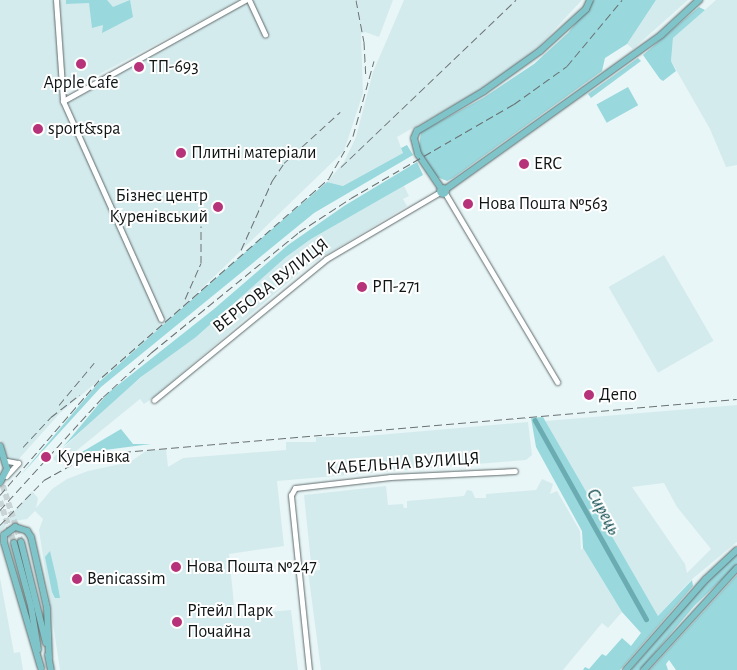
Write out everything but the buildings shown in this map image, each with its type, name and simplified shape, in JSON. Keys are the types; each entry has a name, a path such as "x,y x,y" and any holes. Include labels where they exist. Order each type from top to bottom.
{"main road":[{"path":"443,191 418,154 414,138 417,131 484,91 540,51 586,9 590,0"},
{"name":"ВЕРБОВА ВУЛИЦЯ","path":"443,191 661,35 699,0"},
{"path":"0,446 6,461 6,476 1,483"},
{"path":"41,669 2,541 4,535 15,527 27,530 31,537 47,608 49,658"},
{"path":"22,542 51,670"},
{"path":"14,543 31,606 41,669"},
{"path":"626,670 706,579 737,550"},
{"path":"644,670 737,568"}],"street":[{"path":"56,0 63,101 161,319"},
{"path":"63,101 245,0"},
{"path":"249,0 265,35"},
{"path":"443,191 557,382"},
{"name":"ВЕРБОВА ВУЛИЦЯ","path":"154,400 326,259 443,191"},
{"path":"6,461 18,463 6,476"},
{"name":"КАБЕЛЬНА ВУЛИЦЯ","path":"309,670 291,495 295,488 390,477 515,471"}],"shaded area":[{"path":"0,0 54,0 63,107 73,131 78,128 68,103 252,0 393,0 379,37 365,32 361,34 363,93 344,151 162,327 60,413 17,461 9,460 0,439"},
{"path":"60,0 240,0 71,89 65,86"},
{"path":"66,0 107,0 113,7 130,0 133,17 102,33 103,25 92,28 89,3 66,4"},
{"path":"404,0 582,0 532,54 482,89 397,137 403,153 343,186 327,182 344,162 356,137 373,72"},
{"path":"594,0 656,0 627,44 605,58 602,71 453,178 447,181 437,177 424,161 419,147 421,132 483,98 534,64 568,33"},
{"path":"656,0 688,0 633,49 627,44"},
{"path":"716,0 737,0 737,165 726,167 710,129 671,61 673,38"},
{"path":"699,7 705,10 673,38 671,61 676,71 663,81 643,55"},
{"path":"638,58 641,61 591,98 588,94"},
{"path":"628,87 638,105 607,123 597,104"},
{"path":"407,145 413,155 314,213 101,387 20,476 99,382 327,182 343,186 403,153 401,148"},
{"path":"417,162 423,175 311,239 286,257 196,337 141,377 63,447 108,393 214,309 288,245 344,206"},
{"path":"404,186 409,196 403,199 407,206 306,267 154,397 144,404 140,399 65,460 57,463 53,458 106,407 174,350 196,337 286,257 311,239"},
{"path":"664,255 714,341 658,373 609,287"},
{"path":"737,405 737,542 691,580 658,616 545,421","holes":["664,483 677,507 711,549 687,573 685,564 632,487"]},
{"path":"543,417 658,616 692,580 693,586 620,670 583,670 585,667 589,669 602,654 606,656 622,638 631,646 641,633 622,612 583,548 582,531 536,447 531,418"},
{"path":"528,422 532,455 526,460 277,481 284,546 229,554 235,615 291,610 298,670 60,670 39,530 43,519 35,511 27,519 8,522 0,533 0,527 32,491 38,498 36,508 52,489 67,479 88,471 130,462 146,451 166,449 168,467 183,458 286,450 286,442 316,442 316,437 355,437"},
{"path":"121,429 133,444 151,444 97,451 70,459"},
{"path":"542,479 553,484 550,494 557,491 580,531 581,550 583,548 622,612 608,628 602,623 563,670 321,670 308,571 320,570 320,563 311,563 304,495 386,486 388,505 403,504 404,508 407,508 407,501 464,496 467,490 472,491 475,498 486,498 486,494 536,490"},
{"path":"50,551 60,598 55,598 52,592 45,557"},
{"path":"737,553 737,565 695,605 640,670 631,670 698,592"},
{"path":"737,575 737,670 676,670 669,660 666,664 668,670 650,670"},
{"path":"0,578 14,653 20,652 23,670 0,670"}],"waterway":[{"name":"Сирець","path":"535,420 646,619"}],"tunnel":[{"path":"0,477 21,542"},
{"path":"0,501 14,543"}],"railway":[{"path":"356,0 364,42 366,75"},
{"path":"341,167 516,0"},
{"path":"0,510 103,397 152,352 299,232 351,198 514,104 567,66 622,0"},
{"path":"0,495 102,377 329,178 353,136 374,61"},
{"path":"241,250 272,181 284,163 340,112"},
{"path":"185,299 201,263 201,226"},
{"path":"59,405 94,363"},
{"path":"23,447 51,417 79,395"},
{"path":"0,525 44,480 75,463 111,453 737,399"}],"place":[{"name":"Apple Cafe","path":"81,64"},
{"name":"ТП-693","path":"139,67"},
{"name":"sport&spa","path":"38,129"},
{"name":"Плитні матеріали","path":"181,153"},
{"name":"ERC","path":"524,164"},
{"name":"Нова Пошта №563","path":"468,204"},
{"name":"Бізнес центр Куренівський","path":"218,207"},
{"name":"РП-271","path":"362,287"},
{"name":"Депо","path":"589,395"},
{"name":"Куренівка","path":"46,457"},
{"name":"Нова Пошта №247","path":"176,567"},
{"name":"Benicassim","path":"77,579"},
{"name":"Рітейл Парк Почайна","path":"177,622"}]}
